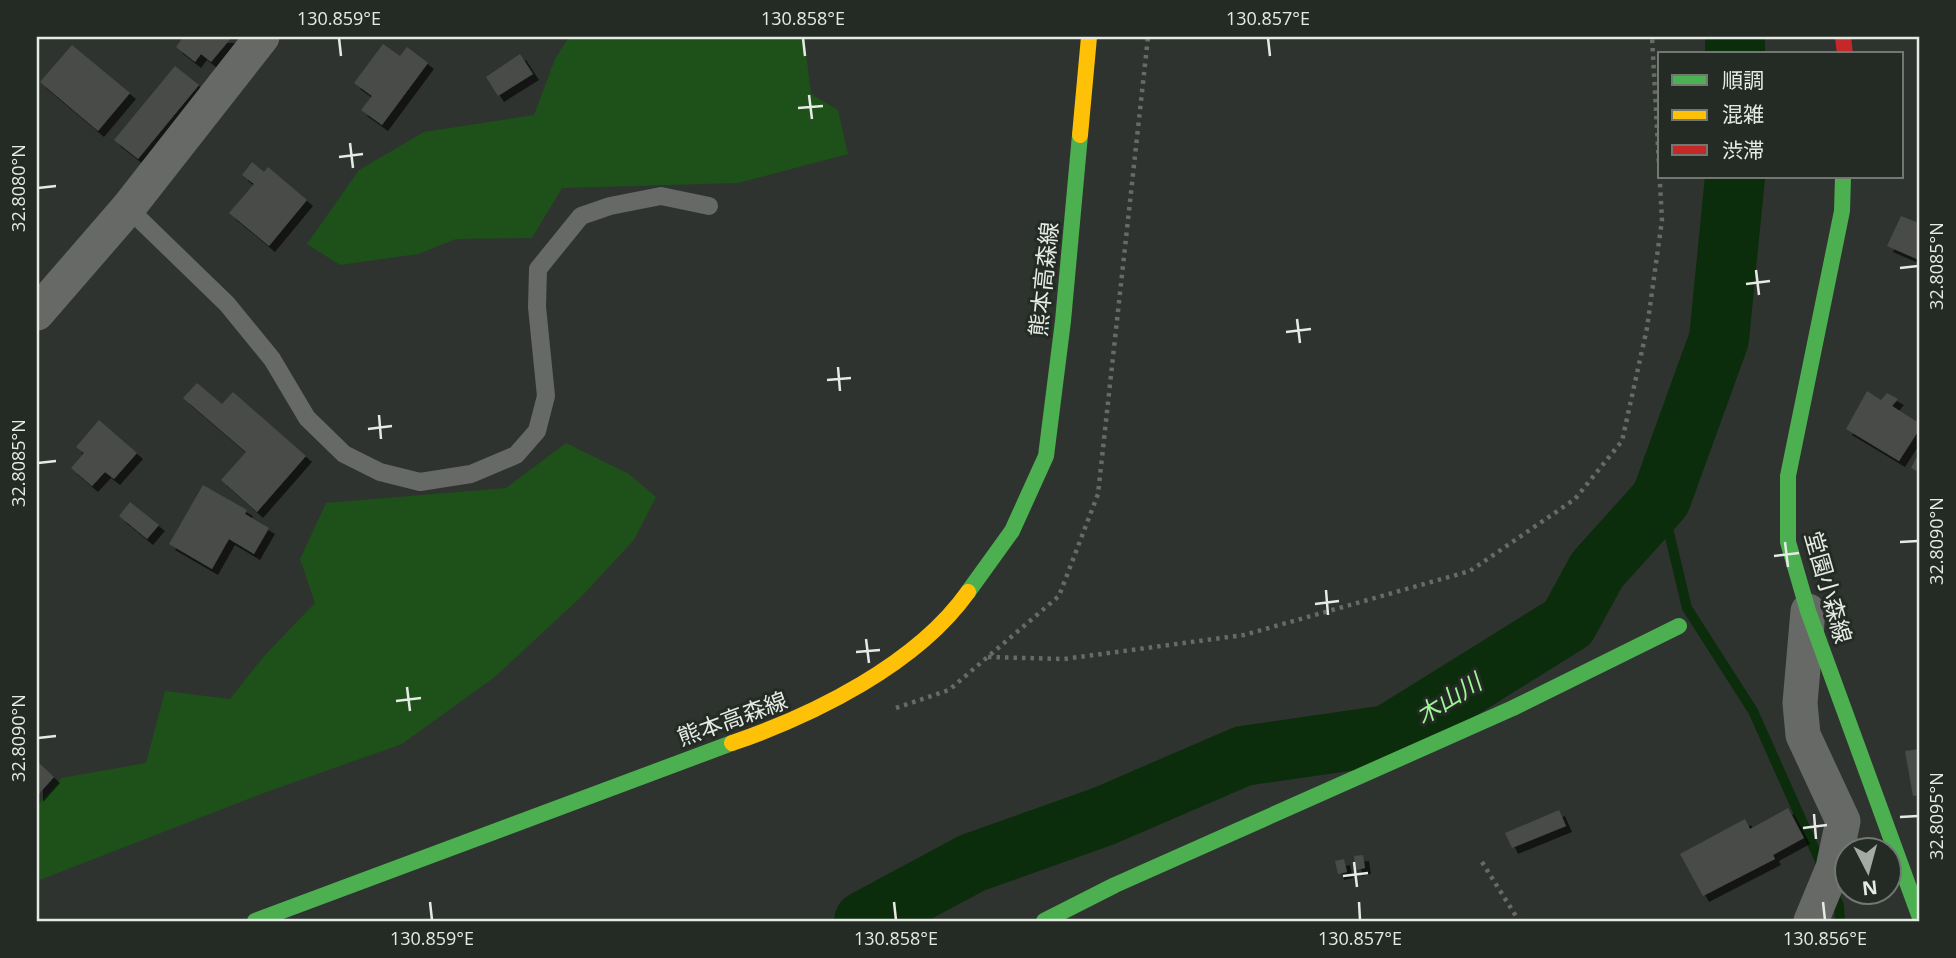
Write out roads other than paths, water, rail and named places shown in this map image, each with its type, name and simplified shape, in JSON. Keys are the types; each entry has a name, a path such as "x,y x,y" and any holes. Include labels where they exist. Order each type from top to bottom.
{"main road":[{"name":"熊本高森線","path":"255,921 622,781 789,724 888,669 959,605 1012,531 1046,456 1053,381 1063,321 1089,37"},
{"name":"堂園小森線","path":"1843,178 1842,211 1788,476 1788,542 1808,611 1919,915"},
{"path":"1044,921 1115,884 1513,708 1679,626"}],"street":[{"path":"37,313 128,208 262,37"},
{"path":"1808,611 1800,702 1803,735 1843,821 1833,868 1811,921"}],"lane":[{"path":"128,208 227,304 272,359 307,418 344,454 380,472 421,482 471,474 516,455 537,430 546,396 537,307 538,269 581,216 610,206 661,197 709,206"}],"waterway":[{"name":"木山川","path":"1735,37 1735,52"},
{"name":"木山川","path":"864,921 972,863 1104,816 1243,756 1388,735 1568,623 1597,570 1661,499 1719,339 1735,178"},
{"path":"1661,499 1687,608 1753,711 1823,868"},
{"path":"1833,892 1839,905 1840,921"}]}
